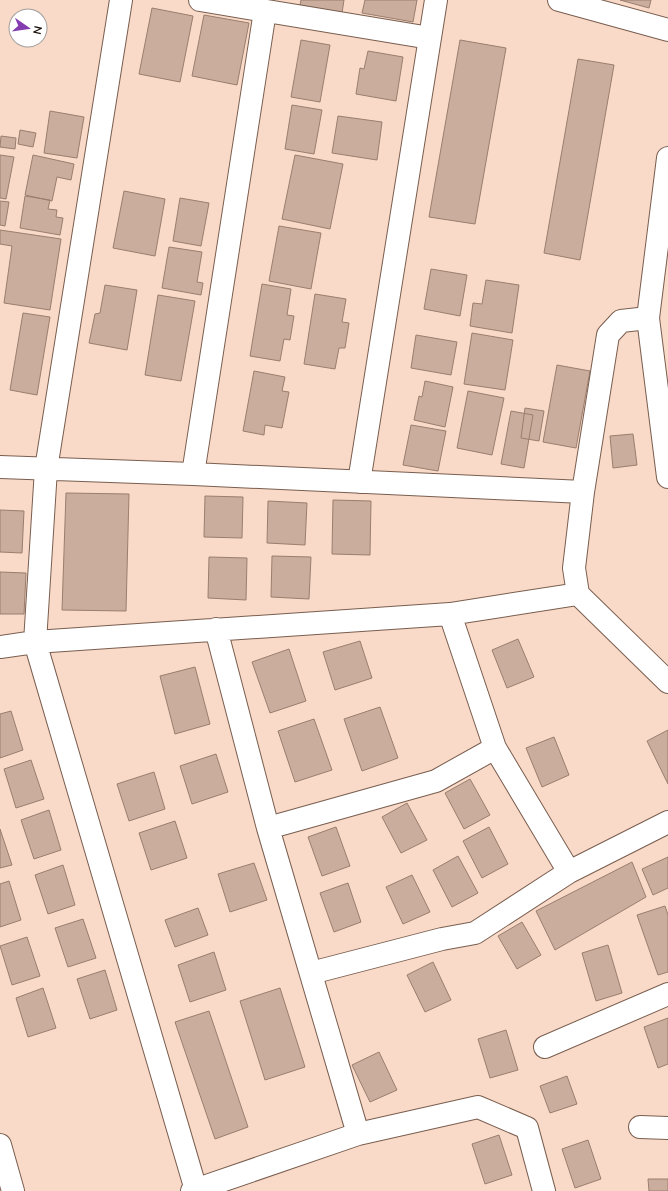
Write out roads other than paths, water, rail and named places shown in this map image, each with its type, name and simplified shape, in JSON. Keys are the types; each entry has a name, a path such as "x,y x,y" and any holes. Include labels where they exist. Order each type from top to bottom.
{"street":[{"path":"121,0 46,469 35,642 194,1191 358,1134 478,1107 527,1128 544,1191"},
{"path":"200,0 430,38"},
{"path":"359,482 436,0"},
{"path":"559,0 668,30"},
{"path":"193,474 265,11"},
{"path":"668,158 648,318 668,477"},
{"path":"648,318 621,321 608,334 583,492 574,568 578,594 668,682"},
{"path":"0,467 193,474 583,492"},
{"path":"0,646 35,642 216,629 450,614 578,594"},
{"path":"450,614 495,748 570,872"},
{"path":"216,629 268,828 358,1134"},
{"path":"268,828 436,781 495,748"},
{"path":"311,973 442,939 475,933 570,872 668,822"},
{"path":"545,1047 668,994"},
{"path":"640,1127 668,1128"},
{"path":"0,1145 13,1191"}]}
